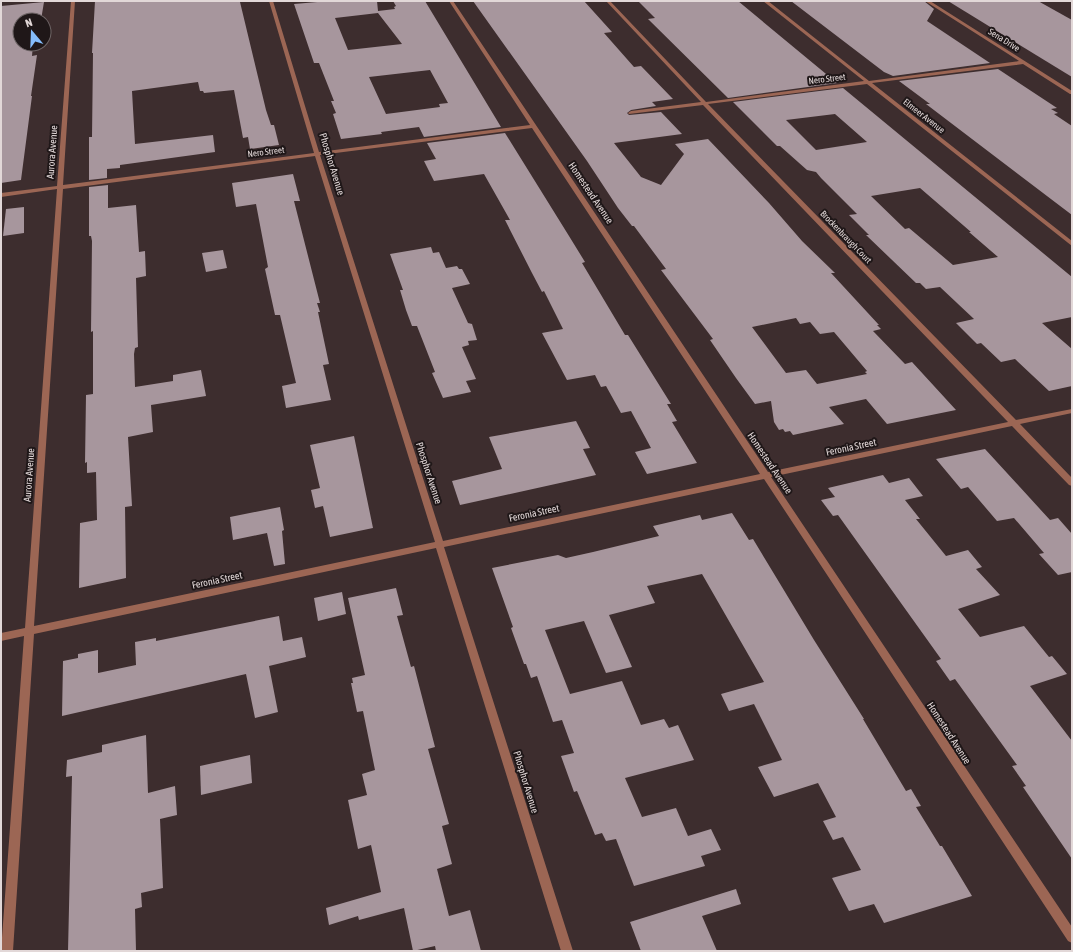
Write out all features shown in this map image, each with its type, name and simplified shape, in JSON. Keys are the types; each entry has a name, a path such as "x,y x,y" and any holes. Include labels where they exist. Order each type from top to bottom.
{"street":[{"name":"Aurora Avenue","path":"7,951 73,1"},
{"name":"Phosphor Avenue","path":"271,1 317,154 441,544 567,951"},
{"name":"Homestead Avenue","path":"451,1 1072,937"},
{"name":"Brockenbraugh Court","path":"608,1 705,104 1072,483"},
{"name":"Elmeer Avenue","path":"765,1 1072,244"},
{"name":"Sena Drive","path":"927,1 1072,93"},
{"name":"Nero Street","path":"631,113 1025,62"},
{"name":"Nero Street","path":"1,195 534,126"},
{"name":"Feronia Street","path":"1,637 1072,412"}],"building":[{"path":"95,1 240,2 266,110 271,125 274,125 279,145 250,149 248,137 243,138 234,90 204,93 203,91 200,91 198,82 132,91 135,144 213,135 215,152 120,165 120,168 107,169 107,178 89,180 89,137 92,137 92,53"},
{"path":"329,1 377,1 378,11 395,9 394,7 396,6 393,1 425,1 501,127 424,137 419,127 381,132 382,134 341,139 333,114 336,113 331,101 334,101 319,63 314,63 294,4","holes":["378,13 402,44 348,50 335,18","430,70 448,103 439,104 440,107 386,114 369,77"]},
{"path":"473,1 584,1 612,32 604,33 634,67 641,66 673,99 652,102 656,106 631,110 627,113 629,115 661,112 682,134 614,143 641,177 661,185 684,154 675,144 708,139 769,203 802,241 835,273 831,273 879,325 877,325 881,329 873,331 905,364 912,362 956,410 887,424 866,399 829,407 844,424 793,435 790,431 785,432 783,429 779,430 774,422 771,401 755,404 710,340 713,339 661,270 666,269 634,226 632,226 618,208 587,161","holes":["796,318 800,324 810,322 820,334 834,332 867,371 865,372 867,374 817,384 806,370 786,373 752,327"]},
{"path":"638,1 738,1 837,83 728,98 648,19 655,18"},
{"path":"791,1 924,1 934,9 927,21 990,63 893,76 884,72"},
{"path":"948,1 1038,1 1072,20 1072,77"},
{"path":"44,2 42,12 12,12 12,52 32,52 32,56 37,55 21,180 1,183 1,6"},
{"path":"998,69 1057,108 1051,109 1058,113 1054,114 1072,126 1072,215 926,104 930,104 899,81"},
{"path":"843,88 1072,277 1072,317 1042,323 1072,349 1072,386 1049,391 1015,359 1001,362 981,343 977,344 956,323 974,319 940,287 926,289 920,283 916,283 866,235 869,235 849,215 857,214 816,172 807,170 780,146 777,146 733,102","holes":["835,114 867,142 816,150 786,120","920,188 971,232 969,232 998,257 953,265 909,228 905,229 871,196"]},
{"path":"505,133 585,262 582,263 625,335 628,335 671,404 667,404 677,421 672,422 697,463 647,474 635,452 651,448 631,411 621,413 606,386 601,387 595,375 567,380 542,333 563,329 505,220 510,220 484,174 434,181 424,161 436,159 427,143"},
{"path":"293,174 300,201 294,201 320,303 317,303 320,312 318,312 329,364 323,365 331,400 286,408 282,386 296,383 280,315 275,315 265,269 268,267 256,204 236,207 232,183"},
{"path":"108,185 108,208 136,205 139,252 145,251 146,276 136,278 138,347 135,348 134,354 135,387 173,381 173,375 201,370 206,396 151,405 153,432 128,437 132,506 125,507 126,578 79,588 80,523 97,520 96,472 87,473 87,462 85,463 86,395 93,394 93,331 91,332 92,241 91,236 89,236 89,187"},
{"path":"24,207 24,233 3,236 6,209"},
{"path":"431,247 433,253 439,252 446,268 457,266 459,269 462,269 470,284 452,288 468,323 472,324 477,340 468,341 469,345 462,347 476,379 466,381 471,392 443,398 432,373 435,372 417,326 412,326 406,310 400,290 403,290 390,254"},
{"path":"223,250 227,268 206,272 202,253"},
{"path":"576,421 590,448 583,449 596,475 460,505 452,481 502,469 489,437"},
{"path":"354,436 373,528 330,537 323,506 315,508 311,490 320,488 310,445"},
{"path":"985,449 1050,520 1058,518 1072,534 1072,572 1058,575 1039,554 1044,553 1014,518 997,521 968,487 961,489 936,459"},
{"path":"883,475 889,483 909,478 923,496 905,500 920,519 916,519 946,556 968,550 982,567 976,569 1000,595 958,609 980,637 1024,626 1049,657 1052,656 1067,674 1030,686 1072,741 1072,859 1023,787 1026,786 1012,766 1017,765 955,679 950,681 936,661 941,659 838,515 833,516 821,500 835,497 828,488"},
{"path":"280,507 284,530 282,531 285,564 274,566 267,533 233,540 230,517"},
{"path":"732,513 749,540 753,539 864,719 906,791 911,789 921,806 916,807 940,846 942,846 972,896 884,923 874,904 849,911 832,878 861,870 843,837 833,840 823,821 836,817 818,783 774,797 758,767 782,760 754,704 729,711 721,694 764,682 702,574 647,586 655,603 609,615 632,667 606,673 584,621 545,630 570,694 622,681 641,725 664,719 669,728 678,725 694,760 625,778 642,817 676,808 688,836 711,829 721,850 701,856 705,866 634,886 616,839 606,841 602,833 595,835 577,791 574,792 561,756 574,753 562,720 553,722 537,676 531,678 526,664 524,664 511,628 513,627 492,568 558,555 566,558 593,552 659,536 653,526 700,515 702,520"},
{"path":"396,588 403,615 397,616 411,667 414,666 435,747 428,749 449,824 442,826 452,864 437,869 449,916 470,910 481,951 436,951 435,946 413,951 404,908 359,920 358,916 329,925 326,908 381,892 371,845 358,849 348,800 367,795 362,774 375,770 363,711 357,712 351,683 353,683 352,678 365,675 348,598"},
{"path":"342,592 346,614 318,621 314,598"},
{"path":"279,616 283,641 302,637 306,657 269,666 278,712 255,718 246,674 62,716 63,661 78,658 78,654 98,650 98,673 136,665 135,642 156,638 156,641"},
{"path":"146,735 148,793 175,786 177,815 160,819 163,888 141,893 142,907 135,909 136,951 68,951 72,776 66,777 67,760 102,752 102,745"},
{"path":"250,755 252,783 201,795 200,766"},
{"path":"736,889 741,904 702,916 717,951 641,951 630,922"}]}
